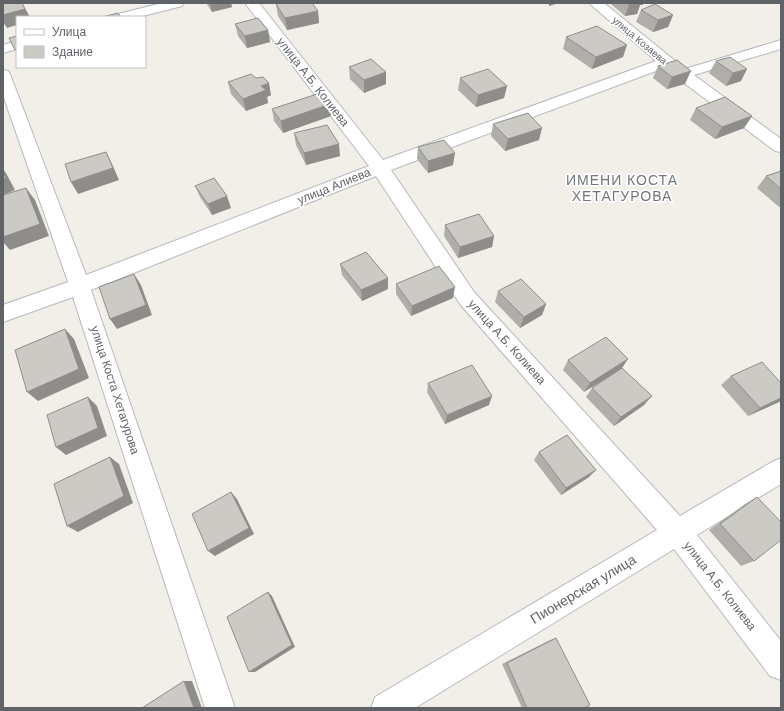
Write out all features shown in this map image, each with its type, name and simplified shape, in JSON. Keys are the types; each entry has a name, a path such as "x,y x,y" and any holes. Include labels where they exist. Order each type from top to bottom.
{"street":[{"path":"127,16 177,3"},
{"name":"улица А.Б. Колиева","path":"252,3 380,168 467,298 677,532 781,665"},
{"name":"улица Козаева","path":"596,3 666,62 781,147"},
{"path":"683,74 781,44"},
{"path":"3,48 16,45"},
{"name":"улица Алиева","path":"3,314 80,286 380,168 666,62"},
{"name":"улица Коста Хетагурова","path":"3,74 80,286 220,708"},
{"name":"Пионерская улица","path":"386,708 781,470"}],"building":[{"path":"22,3 25,9 3,15 3,4"},
{"path":"312,3 318,11 285,18 276,4"},
{"path":"655,4 673,15 658,20 641,10"},
{"path":"118,13 120,16 106,16"},
{"path":"258,18 268,30 245,36 235,24"},
{"path":"597,26 627,45 596,57 566,37"},
{"path":"16,36 16,50 15,50 9,38"},
{"path":"730,57 747,69 733,73 716,61"},
{"path":"371,59 386,72 364,80 349,67"},
{"path":"677,60 691,71 672,77 658,66"},
{"path":"488,69 507,86 478,95 460,78"},
{"path":"251,74 256,78 263,77 269,83 261,86 266,90 243,99 228,82"},
{"path":"320,93 330,104 281,121 272,109"},
{"path":"725,97 752,116 722,127 696,108"},
{"path":"528,113 542,128 508,139 493,124"},
{"path":"327,125 339,144 304,153 294,133"},
{"path":"444,140 455,153 428,161 418,147"},
{"path":"106,152 113,168 71,182 65,164"},
{"path":"781,171 781,189 766,176"},
{"path":"214,178 227,196 208,204 195,186"},
{"path":"26,188 40,224 3,237 3,195"},
{"path":"479,214 494,236 460,247 445,225"},
{"path":"366,252 388,278 361,290 340,264"},
{"path":"439,266 455,287 412,306 396,284"},
{"path":"134,274 146,305 110,319 99,287"},
{"path":"521,279 546,304 524,317 498,291"},
{"path":"65,329 79,369 27,392 15,350"},
{"path":"606,337 628,359 590,383 568,360"},
{"path":"762,362 781,383 781,398 760,408 731,376"},
{"path":"472,365 492,396 447,415 428,383"},
{"path":"622,368 652,396 621,417 592,388"},
{"path":"88,397 98,428 56,447 47,415"},
{"path":"567,435 596,470 566,488 539,452"},
{"path":"110,457 124,496 67,526 54,484"},
{"path":"231,492 249,528 208,551 192,514"},
{"path":"757,497 781,522 781,540 754,561 720,524"},
{"path":"268,592 292,645 249,672 227,617"},
{"path":"556,638 590,705 584,708 527,708 507,663"},
{"path":"184,681 194,708 142,708"}],"district":[{"name":"ИМЕНИ КОСТА ХЕТАГУРОВА","path":"622,188"}]}
